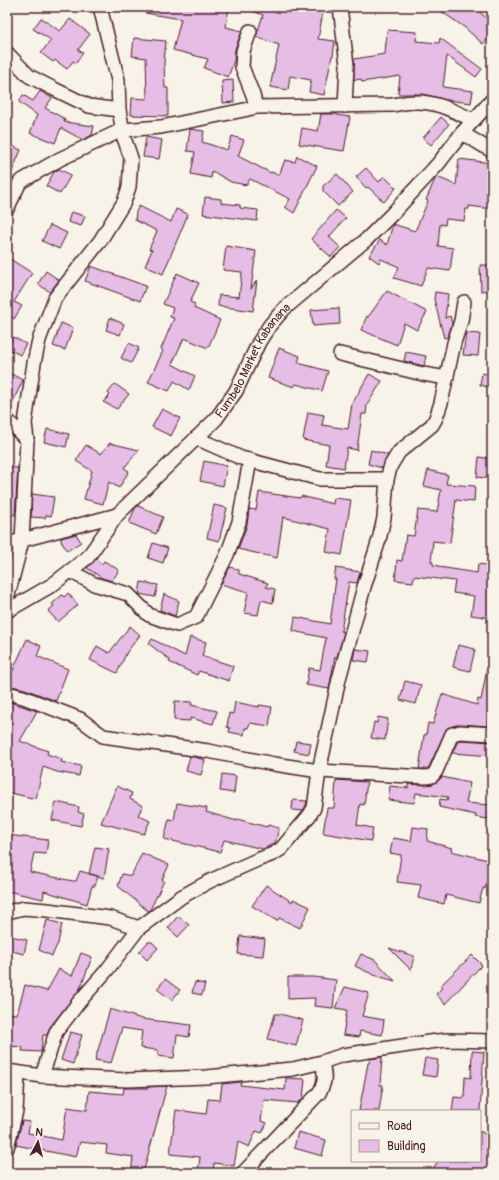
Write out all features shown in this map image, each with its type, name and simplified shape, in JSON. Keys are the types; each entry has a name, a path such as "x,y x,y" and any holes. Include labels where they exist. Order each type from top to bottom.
{"street":[{"path":"7,599 22,541 27,440 25,423 39,340 55,298 103,235 124,202 128,187 131,158 122,130 119,110 118,80 100,7"},
{"path":"340,7 347,65 345,106"},
{"path":"250,31 243,51 242,67 256,106"},
{"path":"7,53 29,76 54,89 90,106 119,110"},
{"name":"Fumbelo Market Kabanana","path":"7,611 52,585 88,557 117,515 216,419 236,391 259,342 270,325 296,299 367,239 438,164 462,133 492,100"},
{"path":"7,209 20,182 54,162 122,130 161,127 244,110 256,106 392,105 422,102 443,106 473,120"},
{"path":"462,133 492,151"},
{"path":"42,1076 56,1032 78,1002 107,970 139,928 181,897 210,881 273,854 281,849 314,808 319,771 339,679 384,518 391,465 399,452 432,425 440,404 447,378 461,321 464,302"},
{"path":"340,354 423,374 447,378"},
{"path":"7,420 27,440"},
{"path":"196,438 241,458 320,479 388,479"},
{"path":"70,571 94,584 128,594 149,615 177,625 196,617 227,555 238,522 250,460"},
{"path":"7,544 117,515"},
{"path":"7,693 23,697 80,719 103,736 208,751 319,771 426,777 432,776 436,771 452,734 460,732 492,734"},
{"path":"7,912 24,908 98,916 110,918 139,928"},
{"path":"7,1148 16,1112 13,1072 42,1076 127,1080 206,1077 293,1069 343,1055 429,1042 447,1040 492,1040"},
{"path":"243,1173 319,1093 324,1084 322,1062"}],"building":[{"path":"145,7 229,7 226,27 242,31 235,49 234,61 228,77 204,68 208,59 173,50 181,19 145,13"},
{"path":"244,7 324,7 318,39 335,41 324,95 309,92 311,80 290,76 288,90 270,87 279,45 256,37 263,15"},
{"path":"435,7 474,7 492,23 492,34 483,44 464,27"},
{"path":"41,18 60,31 70,19 90,34 78,50 83,53 76,63 73,61 67,69 55,60 53,62 41,53 51,40 33,29"},
{"path":"387,30 417,32 416,41 439,43 440,38 482,69 476,77 447,56 443,87 473,91 471,103 447,100 423,94 398,94 400,76 362,82 361,79 354,80 354,59 385,54"},
{"path":"134,38 166,41 164,62 165,88 168,88 168,116 131,115 132,98 147,99 146,58 132,56"},
{"path":"233,80 234,102 223,103 222,81"},
{"path":"40,91 52,98 45,108 65,119 64,122 94,126 92,135 83,140 61,128 55,143 30,133 37,115 19,102 23,95 33,101"},
{"path":"321,114 337,114 350,117 344,151 299,144 302,128 318,131"},
{"path":"441,117 449,124 431,145 423,138"},
{"path":"190,129 204,131 202,142 227,150 232,136 244,140 238,156 271,173 279,175 285,160 295,162 297,156 317,166 294,213 285,207 290,199 250,179 246,185 231,182 212,171 211,178 191,174 195,152 187,151"},
{"path":"146,137 162,140 159,159 143,157"},
{"path":"7,144 21,150 7,183"},
{"path":"459,159 492,163 492,209 469,206 469,209 466,209 464,221 446,219 445,225 440,224 438,246 453,248 450,271 428,268 421,286 394,278 399,267 381,259 379,263 369,256 380,240 387,245 393,224 415,231 428,201 426,200 435,179 437,177 456,185"},
{"path":"366,168 379,182 384,176 396,188 384,202 368,187 366,188 356,177"},
{"path":"59,169 71,175 60,194 46,186 54,172"},
{"path":"337,174 353,192 338,206 323,191 323,186"},
{"path":"205,197 221,199 221,203 240,205 240,208 258,210 257,221 203,214"},
{"path":"139,206 171,222 176,209 188,214 163,274 145,266 152,250 149,249 157,231 135,220 136,212"},
{"path":"336,210 346,218 329,237 340,247 331,257 311,239"},
{"path":"71,212 85,216 81,226 68,222"},
{"path":"50,225 67,233 59,249 42,241"},
{"path":"226,246 256,251 251,289 257,280 253,311 218,306 219,295 239,297 242,272 223,270"},
{"path":"7,257 32,273 14,302 22,306 14,319 7,314"},
{"path":"480,265 492,265 492,290 481,291"},
{"path":"91,266 146,286 140,301 85,281"},
{"path":"46,271 59,280 50,292 38,284"},
{"path":"177,273 199,283 190,302 195,304 194,308 220,320 208,348 184,338 172,364 195,376 189,390 174,381 169,391 148,382 163,351 161,349 174,318 170,317 173,308 163,304"},
{"path":"387,291 427,312 417,330 404,323 397,345 361,330 367,316 368,317"},
{"path":"435,292 448,294 445,318 450,316 452,323 448,337 444,338 434,299"},
{"path":"339,308 340,324 313,326 311,310"},
{"path":"110,318 124,324 120,335 106,330"},
{"path":"61,323 73,328 65,350 53,346"},
{"path":"466,333 480,334 478,356 463,355"},
{"path":"13,337 26,344 20,355 7,348"},
{"path":"129,343 139,348 131,363 121,358"},
{"path":"279,348 300,356 298,363 328,371 322,391 296,384 294,387 268,378"},
{"path":"406,352 426,356 424,366 404,361"},
{"path":"7,372 23,380 8,412 7,412"},
{"path":"482,373 492,375 492,388 480,385"},
{"path":"369,374 382,381 367,405 366,414 362,414 357,450 347,448 344,468 326,465 329,445 303,440 308,412 324,415 322,425 348,429 352,404"},
{"path":"115,384 129,394 117,409 103,402 110,395 108,393"},
{"path":"162,409 180,418 171,436 152,427"},
{"path":"47,429 69,434 66,447 44,442"},
{"path":"110,443 139,450 124,468 129,471 119,488 109,482 103,504 84,499 92,471 76,461 86,445 101,454"},
{"path":"371,450 388,455 382,468 368,464"},
{"path":"479,457 492,459 492,479 477,477"},
{"path":"204,461 227,466 223,486 200,481"},
{"path":"7,467 18,468 15,515 7,514"},
{"path":"428,470 448,475 446,484 475,486 474,502 456,500 450,543 433,541 431,562 433,562 433,565 439,567 477,573 478,564 492,566 492,618 471,615 474,596 453,593 455,581 414,576 413,582 395,580 397,560 402,561 406,535 414,536 418,510 437,512 441,490 424,486"},
{"path":"259,492 300,498 301,496 333,504 334,498 351,500 342,555 326,552 330,529 283,517 277,558 238,549 247,525 249,509 256,510"},
{"path":"32,494 54,497 51,516 46,515 45,518 31,517"},
{"path":"214,505 227,508 219,541 207,538"},
{"path":"138,506 163,517 156,534 129,523 135,508"},
{"path":"76,534 81,542 67,551 61,541 61,538"},
{"path":"153,543 168,548 163,563 148,558"},
{"path":"96,559 102,564 104,561 119,570 112,581 102,578 87,568"},
{"path":"230,567 239,570 239,574 268,583 266,587 275,589 273,603 261,600 258,615 244,613 248,592 221,584"},
{"path":"336,568 360,572 357,583 349,582 341,631 344,632 337,657 335,657 329,689 306,685 309,668 320,670 326,638 293,631 295,617 330,624"},
{"path":"141,582 158,585 155,597 139,594"},
{"path":"68,593 78,605 58,622 48,611 54,606 52,604 62,595 64,597"},
{"path":"164,594 179,601 175,616 160,610"},
{"path":"130,626 140,635 127,652 117,673 90,660 97,646 109,653"},
{"path":"190,637 206,642 202,656 233,666 229,681 199,671 197,675 169,662 170,660 149,644 152,639 185,656"},
{"path":"27,639 41,646 37,656 68,669 56,701 25,689 7,685 7,670 12,672"},
{"path":"458,645 475,649 470,671 453,667"},
{"path":"355,649 370,651 368,662 353,660"},
{"path":"487,669 492,670 492,704 488,726 460,724 447,728 429,767 426,769 419,769 424,735 426,735 428,723 433,724 442,694 477,705 478,699 481,700"},
{"path":"405,681 421,685 416,704 400,700"},
{"path":"7,701 37,711 20,741 48,751 47,754 62,759 61,762 81,766 79,776 57,772 43,767 36,799 7,792 7,732 12,720 7,717"},
{"path":"175,701 192,702 191,705 217,711 213,724 190,718 190,721 174,720"},
{"path":"235,702 259,707 259,705 272,707 269,726 250,723 248,728 245,728 244,735 229,732 230,728 227,727 229,713 233,714"},
{"path":"378,717 388,719 385,740 371,738 374,722 377,723"},
{"path":"296,741 311,743 309,754 294,751"},
{"path":"458,741 492,742 492,756 452,753"},
{"path":"190,756 205,760 201,775 186,771"},
{"path":"222,774 236,776 234,793 220,791"},
{"path":"442,777 470,783 466,803 490,805 488,819 439,807 440,799 447,800 448,797 416,793 414,803 388,800 390,786 408,788 408,784 433,784"},
{"path":"336,780 367,782 364,805 360,804 357,825 373,828 371,841 323,833 327,808 334,808"},
{"path":"117,786 132,793 130,799 143,806 138,815 150,821 144,834 101,823"},
{"path":"293,800 307,801 303,811 292,810"},
{"path":"56,802 79,807 78,812 84,814 81,826 52,820"},
{"path":"177,803 207,808 206,812 237,821 237,819 267,827 268,825 279,828 275,843 263,849 224,840 220,852 164,839 169,819 174,820"},
{"path":"413,827 428,829 427,841 452,848 451,851 492,861 492,873 489,872 485,889 483,888 479,903 446,895 444,904 418,898 421,885 397,882 401,855 390,853 393,838 411,841"},
{"path":"7,835 48,840 46,854 34,853 30,872 73,881 76,881 80,871 98,876 95,886 92,886 87,904 44,891 43,899 7,891"},
{"path":"95,847 109,849 104,878 89,874"},
{"path":"142,853 169,865 162,880 164,881 150,910 148,911 118,886 122,874 131,876"},
{"path":"266,885 292,902 293,899 310,907 300,928 279,918 277,921 252,906"},
{"path":"178,916 189,925 178,937 168,928"},
{"path":"47,920 62,924 58,943 52,956 39,950"},
{"path":"11,936 27,940 24,954 8,950"},
{"path":"240,936 265,939 263,956 238,954"},
{"path":"148,942 152,942 158,948 147,960 139,952"},
{"path":"389,948 414,956 411,970"},
{"path":"81,953 92,957 82,984 50,1027 47,1035 43,1035 41,1052 22,1051 23,1047 7,1046 7,1013 17,1014 25,985 47,991 59,969 72,976"},
{"path":"361,954 375,960 395,981 374,975 355,966"},
{"path":"472,955 482,965 445,1004 436,994 442,988 440,986"},
{"path":"288,977 314,977 336,980 333,1008 314,1006 315,998 288,999"},
{"path":"165,979 180,990 172,1000 157,989"},
{"path":"195,982 205,984 202,995 192,993"},
{"path":"345,987 369,993 362,1016 384,1020 382,1035 360,1031 359,1037 343,1035 347,1010 335,1008"},
{"path":"110,1009 142,1019 191,1025 189,1037 177,1035 174,1058 158,1056 158,1050 140,1048 142,1031 122,1028 111,1063 95,1060"},
{"path":"275,1014 303,1020 296,1046 268,1039"},
{"path":"70,1032 82,1035 73,1064 61,1060"},
{"path":"472,1051 484,1052 480,1110 452,1110 454,1097 464,1098 465,1077 471,1078"},
{"path":"382,1057 380,1085 383,1085 379,1110 359,1110 368,1063 370,1059"},
{"path":"425,1058 438,1060 436,1077 422,1075"},
{"path":"286,1078 305,1079 303,1099 298,1103 264,1100 261,1121 267,1123 262,1133 256,1131 249,1147 238,1142 234,1166 214,1163 213,1173 198,1173 200,1157 170,1154 176,1110 206,1114 208,1099 220,1100 222,1084 241,1082 240,1085 285,1090"},
{"path":"167,1086 143,1173 131,1173 133,1157 106,1153 107,1145 80,1142 76,1157 16,1145 22,1121 30,1122 28,1133 62,1140 67,1107 87,1110 89,1091 123,1094 124,1088"},
{"path":"298,1132 326,1140 322,1156 294,1148"},
{"path":"481,1132 492,1138 492,1173 430,1173 437,1162 481,1162"}]}
